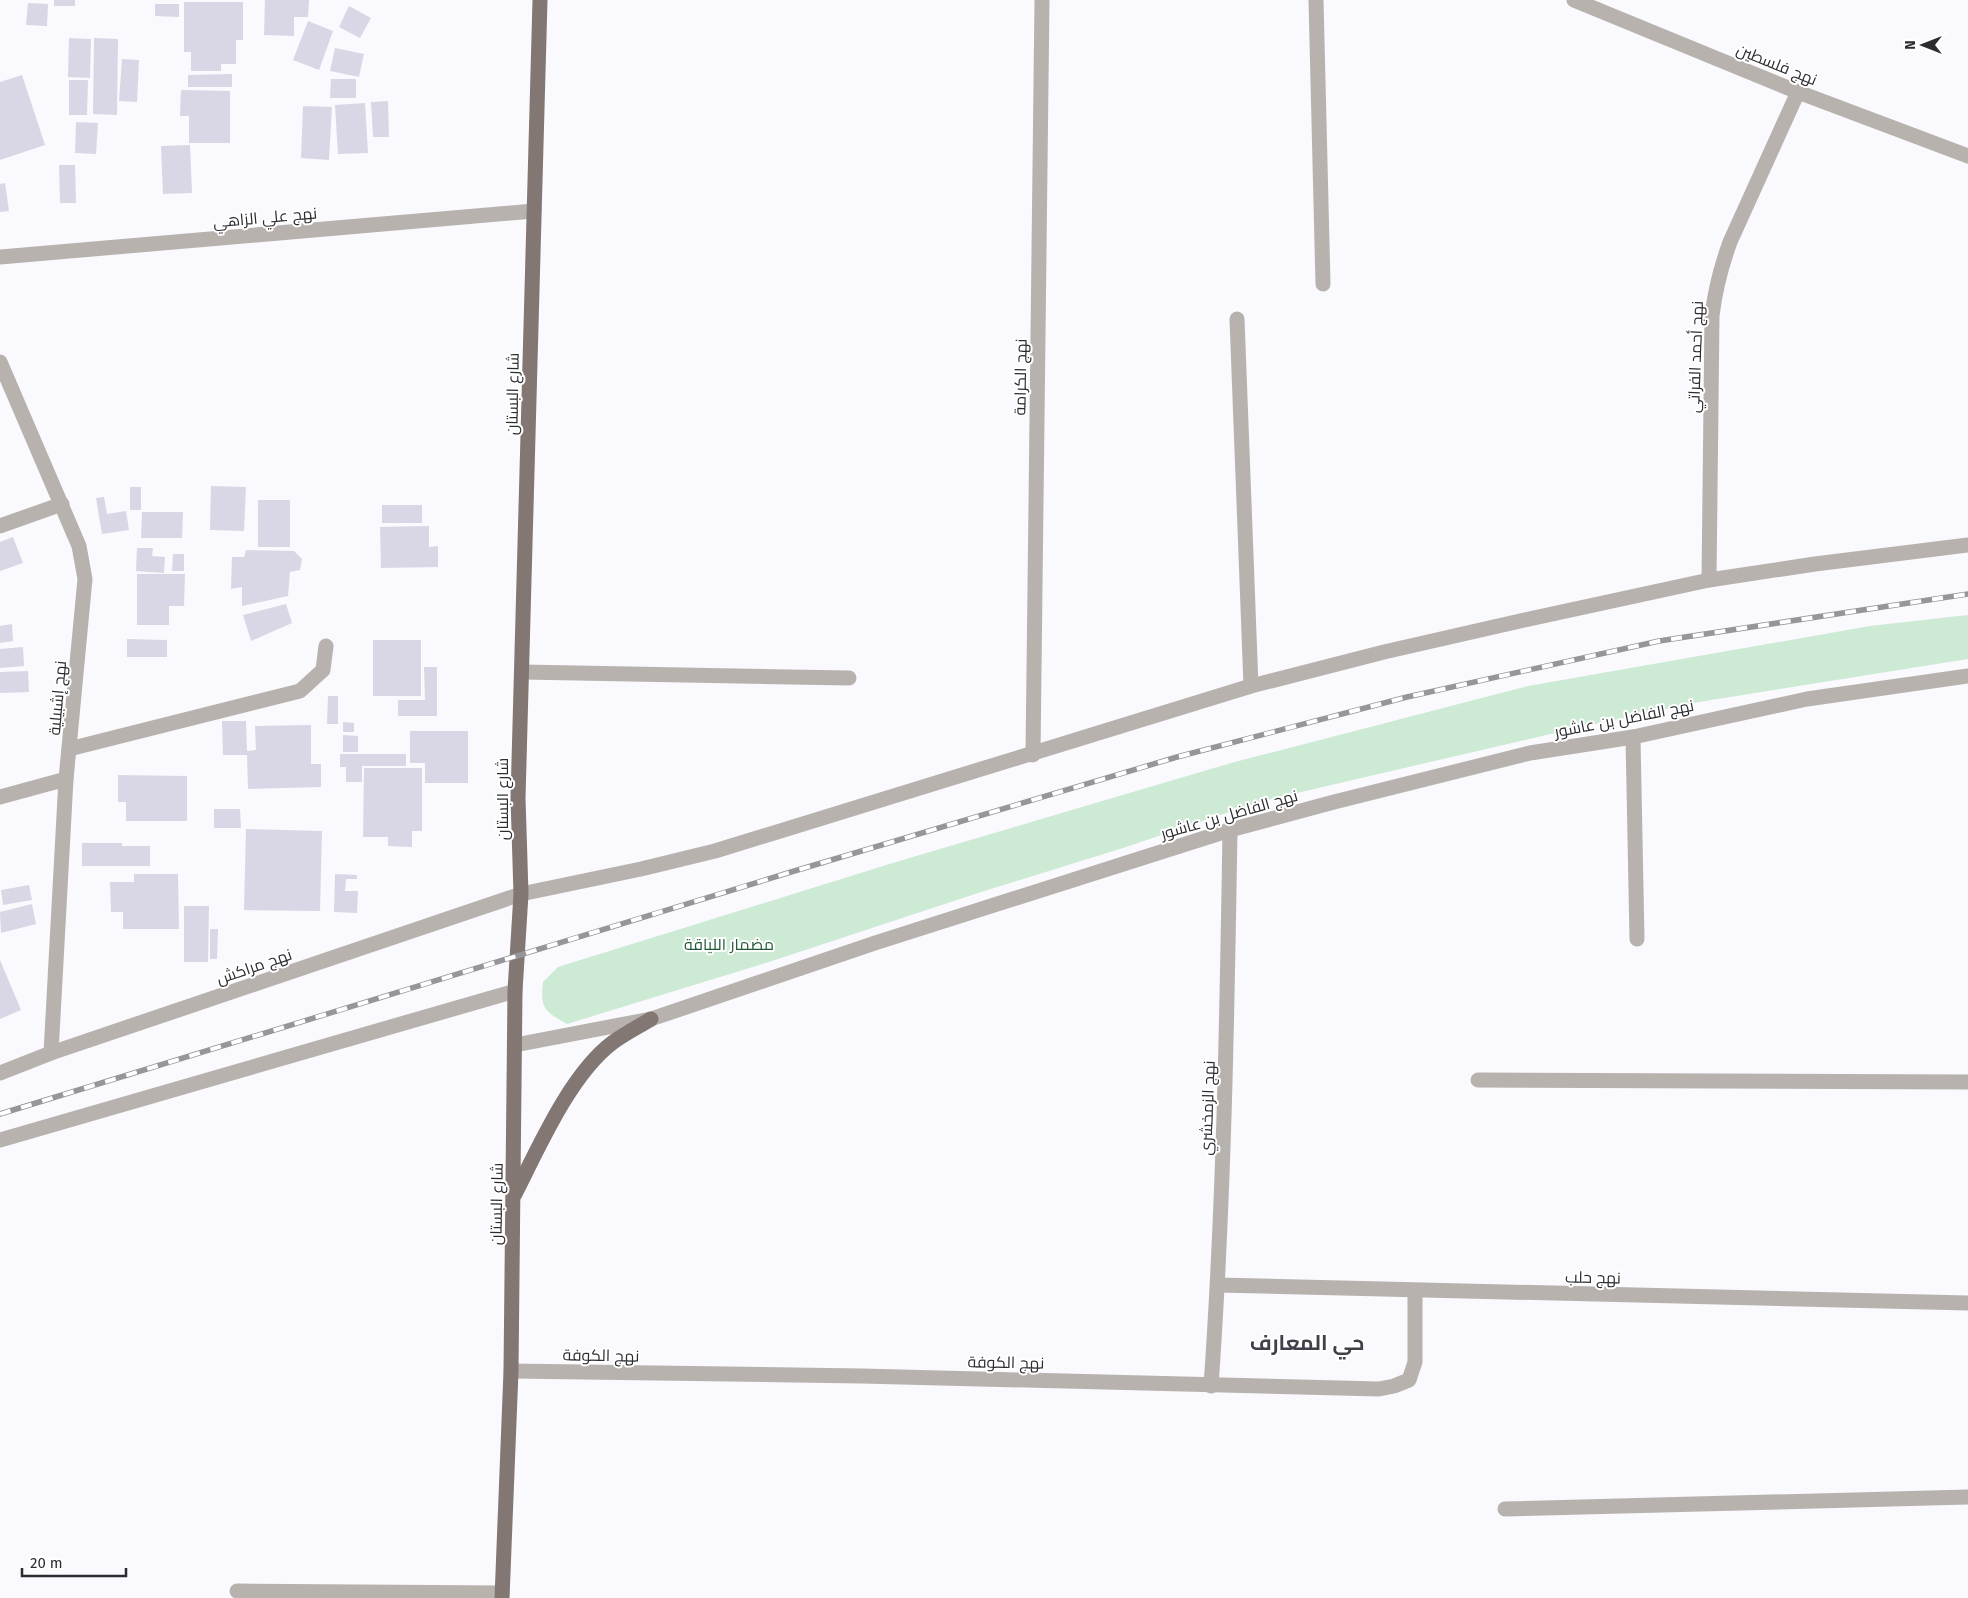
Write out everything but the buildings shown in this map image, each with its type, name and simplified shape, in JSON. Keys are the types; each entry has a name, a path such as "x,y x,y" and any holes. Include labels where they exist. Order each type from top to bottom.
{"main road":[{"name":"شارع البستان","path":"502,1596 511,1371 515,991 521,894 518,798 540,0"},
{"path":"513,1197 556,1115 594,1060 611,1044 651,1019"}],"street":[{"name":"نهج الكرامة","path":"1033,755 1042,0"},
{"path":"1316,0 1323,284"},
{"name":"نهج فلسطين","path":"1574,0 1798,92 1968,156"},
{"name":"نهج أحمد الفراتي","path":"1709,580 1712,316 1715,290 1730,242 1798,92"},
{"name":"نهج علي الزاهي","path":"0,257 534,211"},
{"path":"1237,319 1251,686"},
{"name":"نهج إشبيلية","path":"0,362 79,546 85,579 66,779 50,1053"},
{"path":"0,526 62,504"},
{"name":"نهج مراكش","path":"0,1073 50,1053 521,894 641,869 715,851 1033,755 1251,686 1510,623 1709,580 1815,564 1968,545"},
{"path":"70,750 300,691 323,670 326,646"},
{"path":"522,672 850,678"},
{"name":"نهج الفاضل بن عاشور","path":"515,1044 651,1019 875,943 1230,830 1334,802 1530,753 1634,737 1807,699 1968,676"},
{"path":"1634,737 1638,939"},
{"path":"0,797 66,779"},
{"name":"نهج الزمخشري","path":"1211,1386 1218,1285 1226,1060 1230,830"},
{"path":"0,1140 515,991"},
{"path":"1478,1080 1968,1082"},
{"name":"نهج حلب","path":"1218,1285 1968,1303"},
{"name":"نهج الكوفة","path":"511,1371 862,1376 1379,1389 1409,1380 1415,1362 1415,1291"},
{"path":"1506,1509 1968,1497"},
{"path":"237,1591 502,1596"}],"green space":[{"name":"مضمار اللياقة","path":"1968,615 1968,659 1699,702 1581,727 1262,801 1123,848 978,893 769,962 567,1024 553,1016 543,1003 543,982 558,967 896,862 1231,763 1528,686 1870,626"}],"railway":[{"path":"0,1114 791,872 1177,757 1407,697 1659,641 1968,594"}],"district":[{"name":"حي المعارف","path":"1307,1343"}]}
